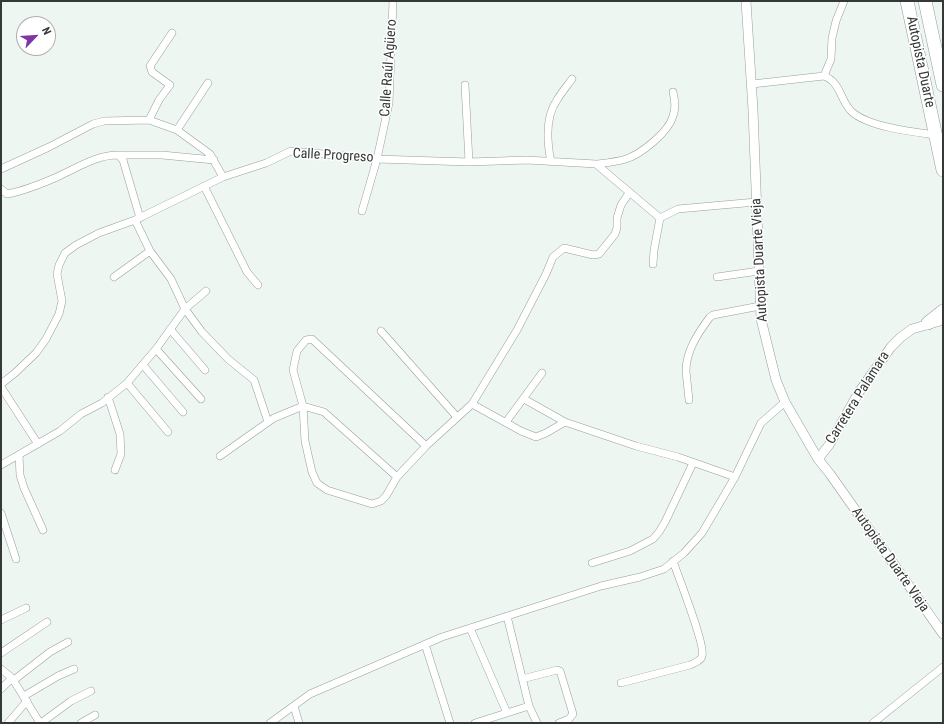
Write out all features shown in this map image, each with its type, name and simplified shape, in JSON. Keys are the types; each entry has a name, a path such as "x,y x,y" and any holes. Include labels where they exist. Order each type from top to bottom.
{"highway":[{"name":"Autopista Duarte","path":"907,1 943,170"},
{"name":"Autopista Duarte","path":"925,1 943,85"},
{"path":"928,324 943,311"},
{"path":"928,324 943,326"}],"street":[{"name":"Calle Raúl Agüero","path":"362,211 377,159 389,103 393,1"},
{"name":"Autopista Duarte Vieja","path":"746,1 752,84 761,319 776,380 785,402 818,459 943,634"},
{"path":"824,76 831,59 832,38 836,21 844,1"},
{"path":"149,120 159,100 170,85 152,72 150,66 172,33"},
{"path":"752,84 824,76 833,81 839,88 846,104 852,112 859,116 887,127 936,135"},
{"path":"551,162 547,144 550,118 556,101 572,79"},
{"path":"177,130 208,83"},
{"path":"465,85 470,162"},
{"name":"Calle Progreso","path":"1,386 36,353 46,339 59,314 62,301 57,274 59,265 65,253 76,245 99,233 138,219 222,177 266,163 291,152 377,159 470,162 527,160 596,164 626,159 643,150 667,127 673,117 675,102 673,92"},
{"path":"1,169 50,147 93,124 104,121 149,120 177,130 210,154 222,177"},
{"path":"1,190 7,194 22,191 55,178 94,159 109,155 162,155 214,160"},
{"path":"118,155 123,160 138,219 150,251 171,278 185,309 202,332 228,359 254,380 268,422"},
{"path":"596,164 660,218"},
{"path":"204,186 247,272 258,285"},
{"path":"426,446 312,339 306,340 297,351 293,370 303,406 305,441 312,472 317,483 328,490 372,504 381,501 386,496 397,477 426,446 472,404 516,330 546,274 553,257 564,248 594,255 600,254 615,234 619,212 629,193"},
{"path":"660,218 678,209 756,202"},
{"path":"653,264 660,218"},
{"path":"114,277 150,251"},
{"path":"717,277 759,271"},
{"path":"1,465 60,432 81,414 102,403 127,384 156,349 185,309 206,291"},
{"path":"689,400 686,370 689,355 692,345 710,317 713,315 760,306"},
{"name":"Carretera Palamara","path":"818,459 837,432 859,392 891,347 912,329 943,320"},
{"path":"170,330 205,370"},
{"path":"381,331 458,417"},
{"path":"156,349 200,399"},
{"path":"142,365 183,412"},
{"path":"506,422 542,373"},
{"path":"127,384 168,432"},
{"path":"1,386 38,444"},
{"path":"108,397 120,434 121,454 115,470"},
{"path":"524,399 565,422 610,438 678,457 735,477"},
{"path":"270,723 310,694 442,637 601,586 640,577 664,569 684,553 702,533 735,477 761,423 785,402"},
{"path":"472,404 536,437 565,422"},
{"path":"220,456 274,418 303,406 324,412 397,477"},
{"path":"19,455 20,475 24,488 43,530"},
{"path":"592,563 630,551 653,539 665,522 693,463"},
{"path":"1,513 16,559"},
{"path":"621,683 690,665 699,661 702,657 703,649 698,631 673,561"},
{"path":"1,620 26,608"},
{"path":"507,616 529,706 536,723"},
{"path":"1,653 47,622"},
{"path":"470,628 507,713"},
{"path":"1,689 50,652 68,642"},
{"path":"425,644 450,723"},
{"path":"873,723 943,668"},
{"path":"1,669 13,679 40,723 71,701 91,692"},
{"path":"8,723 26,699 58,676 74,669"},
{"path":"522,679 557,670 560,671 573,714 569,719 560,723"},
{"path":"294,706 299,723"},
{"path":"475,723 529,706"},
{"path":"81,723 95,715"}]}
